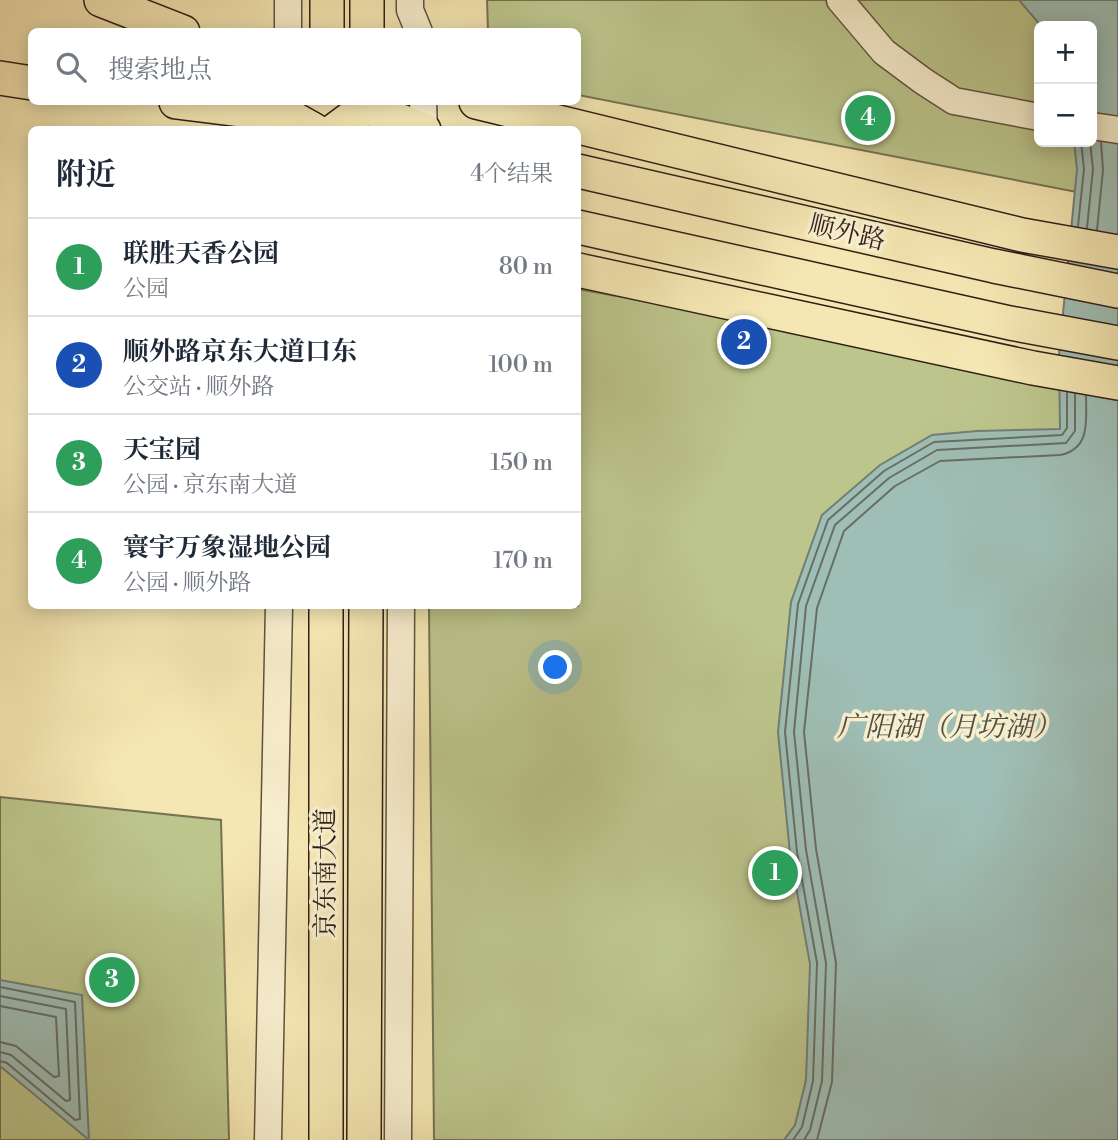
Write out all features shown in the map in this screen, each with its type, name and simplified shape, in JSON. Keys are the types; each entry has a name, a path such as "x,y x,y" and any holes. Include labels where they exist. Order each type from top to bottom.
{"main road":[{"path":"102,0 173,28"},
{"path":"327,0 327,28"},
{"path":"367,0 367,28"},
{"path":"0,78 28,82"},
{"path":"197,105 295,119"},
{"path":"326,105 326,126"},
{"path":"488,105 575,126"},
{"path":"341,126 364,110 412,126"},
{"path":"581,128 1022,235 1118,252"},
{"name":"顺外路","path":"581,172 994,266 1118,291"},
{"name":"顺外路","path":"581,229 1010,323 1118,343"},
{"path":"581,271 1033,368 1118,383"},
{"name":"京东南大道","path":"326,609 326,1140"},
{"name":"京东南大道","path":"364,1140 366,609"}],"street":[{"path":"288,0 288,28"},
{"path":"410,0 410,10 417,28"},
{"path":"840,0 884,52 954,101 1033,116"},
{"path":"423,105 424,126"},
{"path":"1097,127 1118,130"},
{"path":"268,1140 279,609"},
{"path":"398,1140 401,609"}],"green space":[{"path":"487,0 1118,0 1118,200 581,96 581,28 488,28"},
{"path":"581,290 1118,387 1118,1140 434,1140 429,609 581,609"},
{"path":"0,797 221,820 229,1140 0,1140"}],"water":[{"name":"广阳湖（月坊湖）","path":"1019,0 1118,0 1118,1140 784,1140 795,1125 806,1080 810,964 790,853 778,732 791,602 822,515 880,465 932,435 1060,429 1059,355 1077,169 1075,147 1097,147 1097,21 1037,21"},
{"path":"0,980 82,995 89,1140 0,1066"}],"place":[{"name":"寰宇万象湿地公园","path":"868,118"},
{"name":"顺外路京东大道口东","path":"744,342"},
{"name":"联胜天香公园","path":"775,873"},
{"name":"天宝园","path":"112,980"}]}
